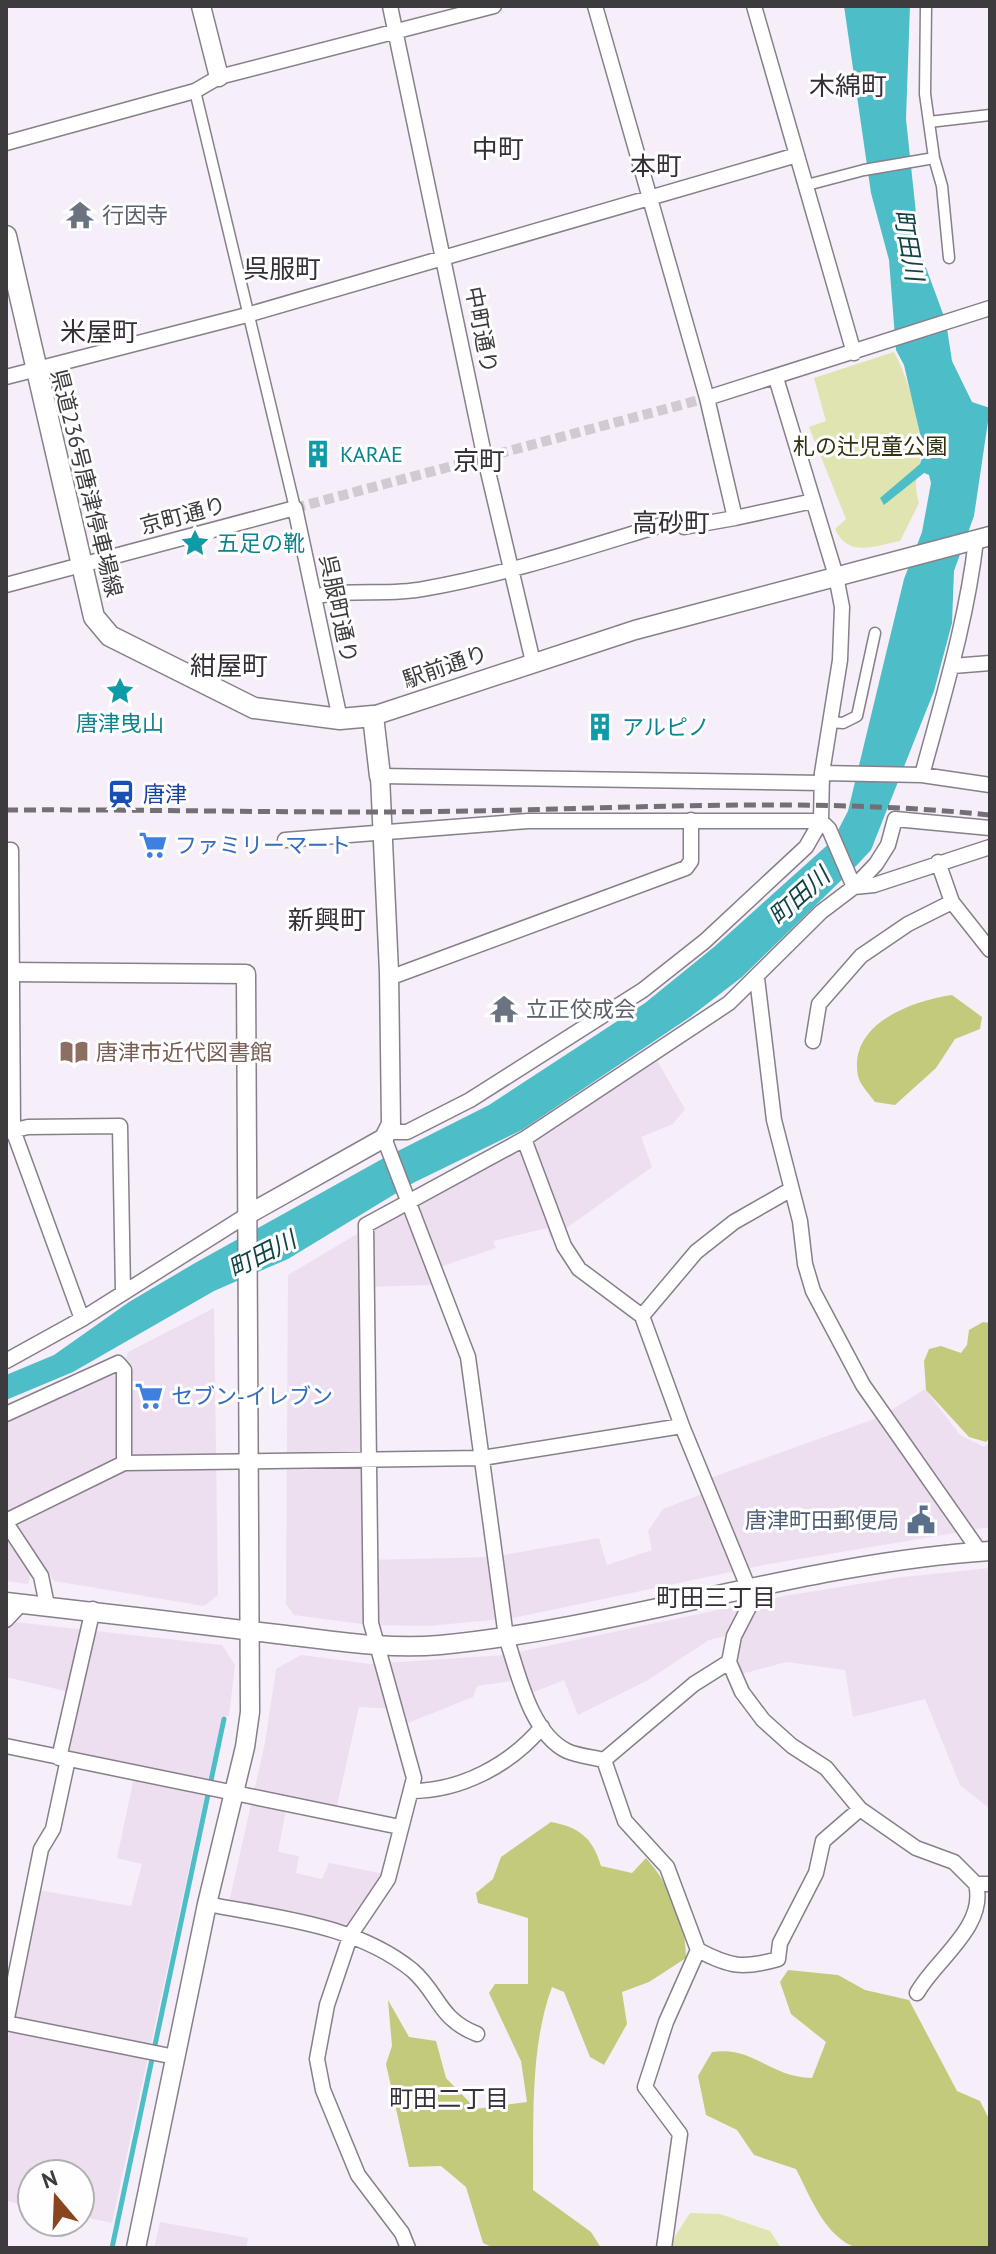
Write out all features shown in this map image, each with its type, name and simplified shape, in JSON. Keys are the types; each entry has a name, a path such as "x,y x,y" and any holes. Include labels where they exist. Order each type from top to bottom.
{"main road":[{"name":"県道236号唐津停車場線","path":"6,236 94,617 110,636 254,708 340,719 373,716"},
{"path":"373,716 380,776"}],"street":[{"path":"201,6 219,77"},
{"name":"中町通り","path":"390,6 446,258 509,569 533,662"},
{"path":"6,143 195,91 219,77 494,6"},
{"path":"595,6 707,398 735,518"},
{"path":"754,6 854,353"},
{"path":"926,6 925,94 934,158 942,186 949,258"},
{"path":"195,91 295,508"},
{"path":"929,122 990,115"},
{"path":"6,377 247,315 651,200 797,155"},
{"path":"807,185 864,170 934,158"},
{"path":"707,398 990,308"},
{"path":"776,378 836,576 843,632 822,778 825,825 854,887"},
{"path":"314,597 340,590 420,590 509,569 678,520 684,527 813,501"},
{"name":"京町通り","path":"6,585 295,508"},
{"name":"呉服町通り","path":"295,508 340,719"},
{"path":"919,775 953,666 978,540"},
{"name":"駅前通り","path":"373,716 635,630 978,540"},
{"path":"830,722 843,723 857,716 875,633"},
{"path":"953,666 990,663"},
{"path":"604,1760 568,1751 542,1727 506,1637 468,1357 387,1139 389,978 380,776 822,778 919,775 990,785"},
{"path":"408,2248 402,2233 358,2175 323,2090 317,2059 327,2005 351,1934 388,1879 414,1778 374,1645 368,1462 366,1225 524,1139 729,1003 821,912 854,887 888,845 895,819 990,828"},
{"path":"285,840 528,821 691,820 825,825"},
{"path":"389,978 686,868 691,861 691,820"},
{"path":"6,1361 387,1139 470,1100 643,990 770,882 825,825"},
{"path":"854,887 874,885 990,847"},
{"path":"6,850 11,850 10,1131 82,1319"},
{"path":"938,862 952,902 990,950"},
{"path":"813,1041 819,1004 861,956 908,924 952,902"},
{"path":"9,972 246,974 252,1631 250,1712 217,1791 207,1904 159,2054 136,2248"},
{"path":"6,1620 14,1602 93,1609 374,1645 436,1645 506,1637 839,1569 985,1552 863,1385 827,1318 805,1264 800,1221 774,1120 757,978"},
{"path":"10,1131 120,1126 123,1291"},
{"path":"524,1139 564,1246 579,1269 642,1316 682,1426 748,1587 750,1605 734,1636 729,1662 742,1692 763,1720 792,1746 826,1768 860,1809 916,1848 954,1862 983,1884 976,1910 945,1958 928,1974 917,1993"},
{"path":"642,1316 696,1252 734,1222 790,1190"},
{"path":"6,1414 118,1363 124,1370 124,1463"},
{"path":"47,1605 41,1576 6,1522 124,1463 368,1462 482,1458 682,1426"},
{"path":"93,1609 53,1829 41,1849 6,2023 159,2054"},
{"path":"604,1760 694,1684 729,1662"},
{"path":"411,1791 427,1791 471,1779 512,1757 542,1727"},
{"path":"6,1746 400,1827"},
{"path":"604,1760 625,1821 667,1867 698,1950 727,1965 755,1966 778,1959 780,1943 816,1873 823,1841 860,1809"},
{"path":"207,1904 351,1934 411,1969 448,2019 477,2034"},
{"path":"664,2248 680,2134 645,2087 666,2022 698,1950"}],"shaded area":[{"path":"655,1057 685,1109 673,1124 641,1137 652,1167 551,1239 547,1228 493,1241 496,1248 431,1270 433,1285 360,1287 364,1560 493,1557 599,1538 607,1565 652,1550 648,1531 663,1509 715,1489 710,1478 880,1417 925,1389 960,1435 984,1447 990,1441 990,1527 769,1564 513,1618 428,1626 369,1625 294,1615 286,1604 288,1275"},
{"path":"214,1308 218,1595 204,1606 54,1581 6,1512 6,1421 71,1393 125,1362 128,1352"},
{"path":"6,1534 31,1573 28,1584 6,1581"},
{"path":"990,1568 990,1809 960,1785 925,1699 853,1717 845,1670 786,1662 742,1674 736,1663 738,1633 709,1640 648,1680 578,1715 564,1680 524,1696 518,1680 477,1686 473,1697 403,1725 396,1709 359,1707 336,1810 288,1799 278,1852 299,1856 296,1873 322,1879 329,1863 385,1874 374,1900 348,1925 229,1902 265,1743 276,1669 301,1655 370,1664 505,1655 784,1596 903,1577"},
{"path":"6,1621 222,1645 235,1665 229,1716 222,1716 112,2223 96,2220 96,2158 16,2158 16,2203 6,2201 6,2049 37,1890 131,1906 142,1864 117,1858 136,1768 68,1750 78,1694 6,1677"},
{"path":"160,2222 248,2238 246,2248 154,2248"}],"green space":[{"name":"札の辻児童公園","path":"894,352 908,385 920,437 921,456 916,480 919,503 900,541 854,547 840,538 835,529 846,519 809,427 826,421 814,378"},
{"path":"952,995 982,1017 980,1029 955,1039 936,1068 895,1105 875,1102 858,1076 857,1058 863,1042 886,1018 919,1003"},
{"path":"983,1322 990,1323 990,1438 986,1442 969,1437 926,1390 924,1361 929,1349 941,1346 961,1353 967,1345 969,1330"},
{"path":"551,1822 584,1835 594,1848 601,1866 632,1873 646,1858 675,1904 683,1931 686,1958 649,1982 622,1992 627,2024 604,2065 590,2057 564,1992 552,1987 536,2061 533,2190 591,2232 601,2248 494,2248 483,2243 466,2187 441,2166 409,2167 386,2064 392,2046 388,2000 409,2037 436,2041 446,2078 476,2109 527,2102 521,2061 489,1993 495,1984 528,1984 528,1918 478,1903 476,1893 493,1879 501,1857"},
{"path":"788,1970 838,1975 865,1990 909,2000 957,2091 980,2101 990,2121 990,2248 857,2248 846,2243 828,2226 813,2204 796,2169 754,2155 737,2130 706,2115 698,2076 712,2052 740,2053 784,2073 812,2078 826,2042 791,2014 780,1982"},
{"path":"690,2213 720,2214 770,2231 781,2248 672,2248 672,2241"}],"water":[{"name":"町田川","path":"844,6 910,6 906,119 920,251 946,322 952,361 972,402 990,408 974,516 954,571 952,623 934,691 871,850 742,977 690,1017 522,1130 413,1183 288,1259 214,1291 73,1372 6,1400 6,1375 54,1355 129,1302 195,1263 382,1159 489,1105 645,1003 714,947 833,840 848,811 904,579 922,532 931,483 929,475 924,473 884,505 880,498 920,464 924,451 904,365 896,350 889,260 871,193"}],"waterway":[{"path":"112,2248 224,1719"}],"tunnel":[{"path":"295,508 707,398"}],"railway":[{"path":"6,810 413,812 796,805 990,815"}],"place":[{"name":"行因寺","path":"80,215"},
{"name":"KARAE","path":"318,454"},
{"name":"五足の靴","path":"195,543"},
{"name":"唐津曳山","path":"120,691"},
{"name":"アルピノ","path":"600,727"},
{"name":"唐津","path":"121,794"},
{"name":"ファミリーマート","path":"153,845"},
{"name":"立正佼成会","path":"504,1009"},
{"name":"唐津市近代図書館","path":"74,1052"},
{"name":"セブン-イレブン","path":"149,1396"},
{"name":"唐津町田郵便局","path":"921,1520"}],"district":[{"name":"木綿町","path":"848,85"},
{"name":"中町","path":"498,148"},
{"name":"本町","path":"656,165"},
{"name":"呉服町","path":"282,268"},
{"name":"米屋町","path":"99,331"},
{"name":"京町","path":"479,460"},
{"name":"高砂町","path":"671,522"},
{"name":"紺屋町","path":"229,665"},
{"name":"新興町","path":"327,919"},
{"name":"町田三丁目","path":"716,1597"},
{"name":"町田二丁目","path":"449,2098"}]}
